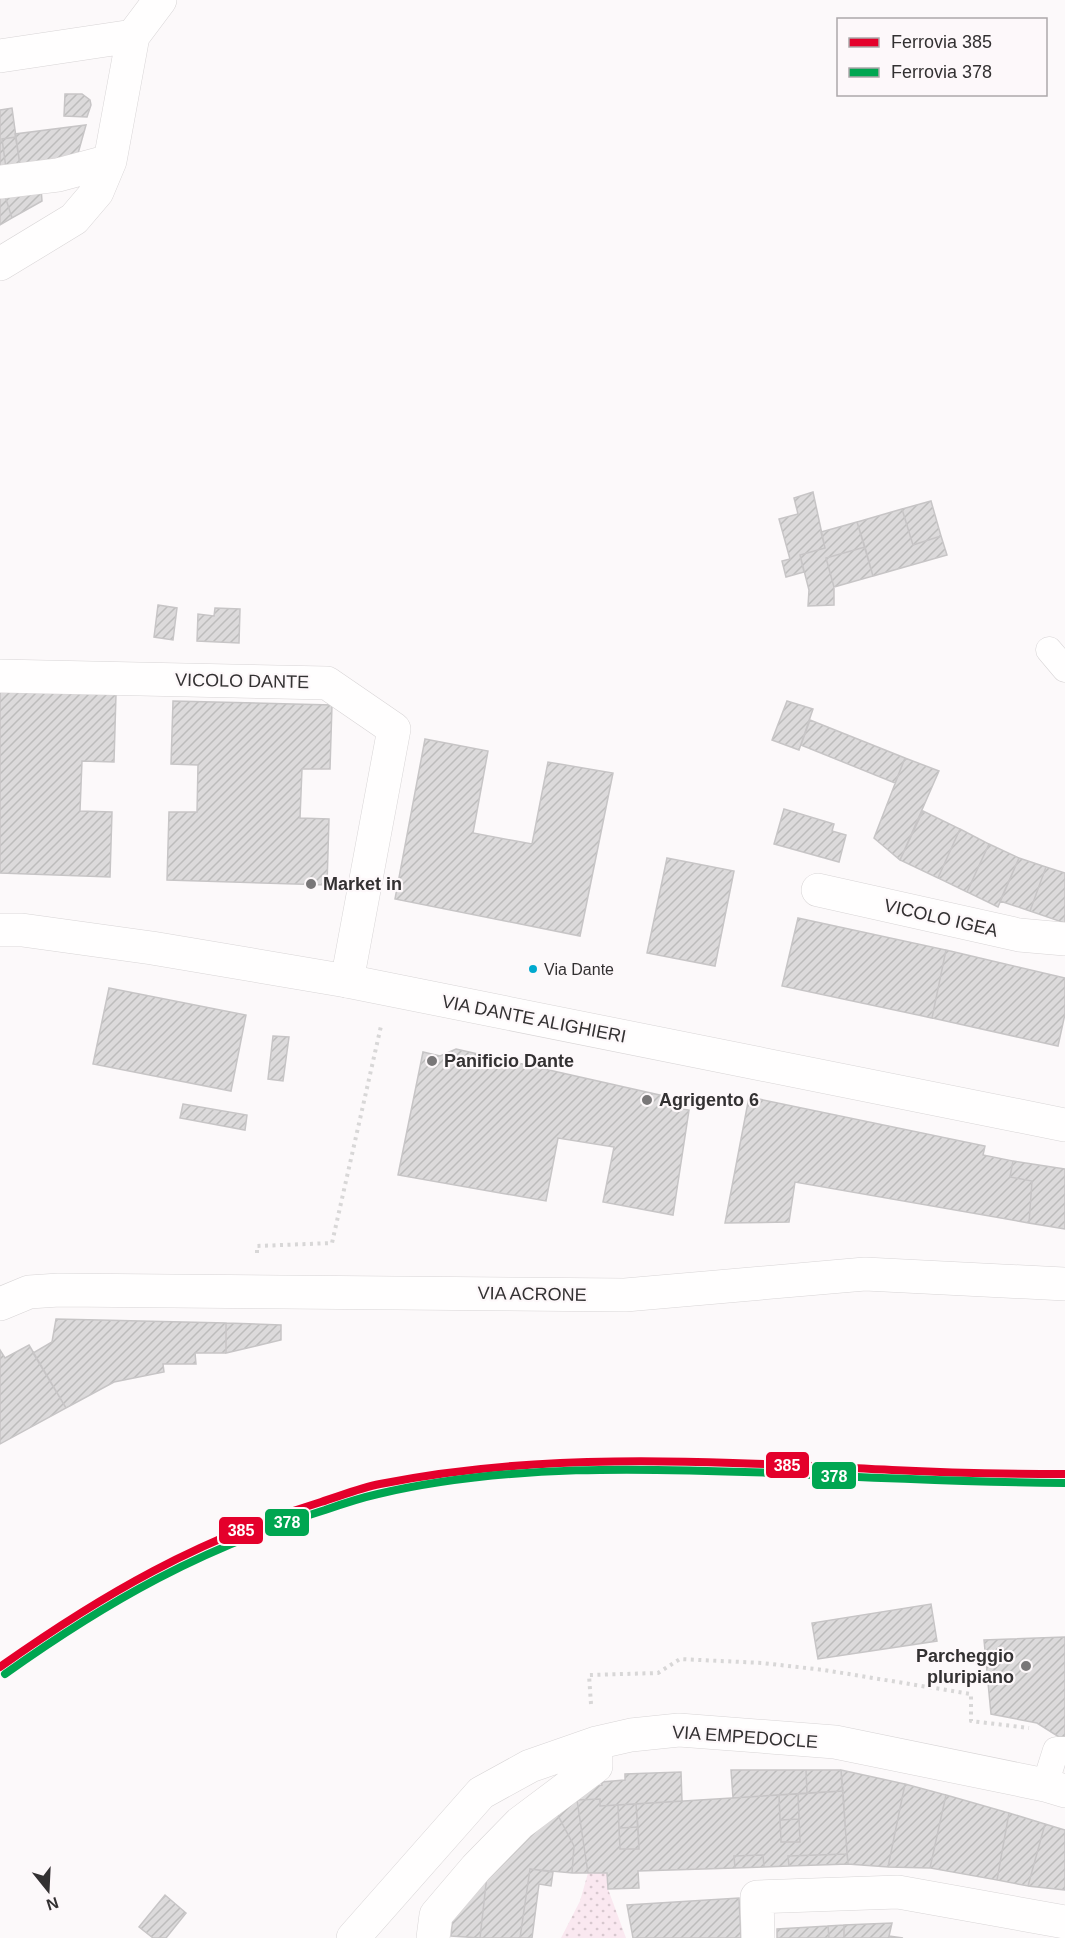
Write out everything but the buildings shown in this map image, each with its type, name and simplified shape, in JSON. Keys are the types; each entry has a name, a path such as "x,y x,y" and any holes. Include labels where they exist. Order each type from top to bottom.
{"street":[{"path":"0,264 74,219 97,192 110,161 133,36 160,0"},
{"path":"0,56 133,36"},
{"path":"0,182 58,175 110,161"},
{"name":"VICOLO DANTE","path":"0,676 327,683 394,729 347,981"},
{"name":"VICOLO IGEA","path":"818,890 1018,935 1065,939"},
{"name":"VIA DANTE ALIGHIERI","path":"0,930 22,930 152,948 347,981 1065,1125"},
{"name":"VIA ACRONE","path":"0,1304 29,1292 59,1290 625,1295 864,1274 1065,1284"},
{"name":"VIA EMPEDOCLE","path":"353,1938 481,1793 530,1766 596,1743 631,1735 679,1730 836,1742 1055,1788"},
{"path":"433,1938 436,1915 476,1868 520,1823 596,1766 596,1743"},
{"path":"758,1938 757,1897 898,1892 1065,1922"}],"lane":[{"path":"1055,1788 1056,1750 1065,1750"}],"path":[{"path":"257,1246 332,1243 390,990"},
{"path":"589,1675 658,1673 680,1659 762,1663 824,1670 971,1694 971,1721 1036,1729"}],"shaded area":[{"path":"588,1873 607,1873 608,1889 626,1938 561,1938 580,1901"}],"rail line":[{"name":"385","path":"0,1667 38,1640 115,1592 193,1551 276,1517 380,1484 444,1473 507,1466 635,1461 764,1464 957,1473 1065,1474"},
{"name":"378","path":"5,1674 82,1622 158,1578 197,1559 238,1541 344,1503 427,1484 476,1477 576,1470 726,1471 921,1480 1065,1483"}],"place":[{"name":"Market in","path":"311,884"},
{"name":"Via Dante","path":"533,969"},
{"name":"Panificio Dante","path":"432,1061"},
{"name":"Agrigento 6","path":"647,1100"},
{"name":"Parcheggio pluripiano","path":"1026,1666"}]}
